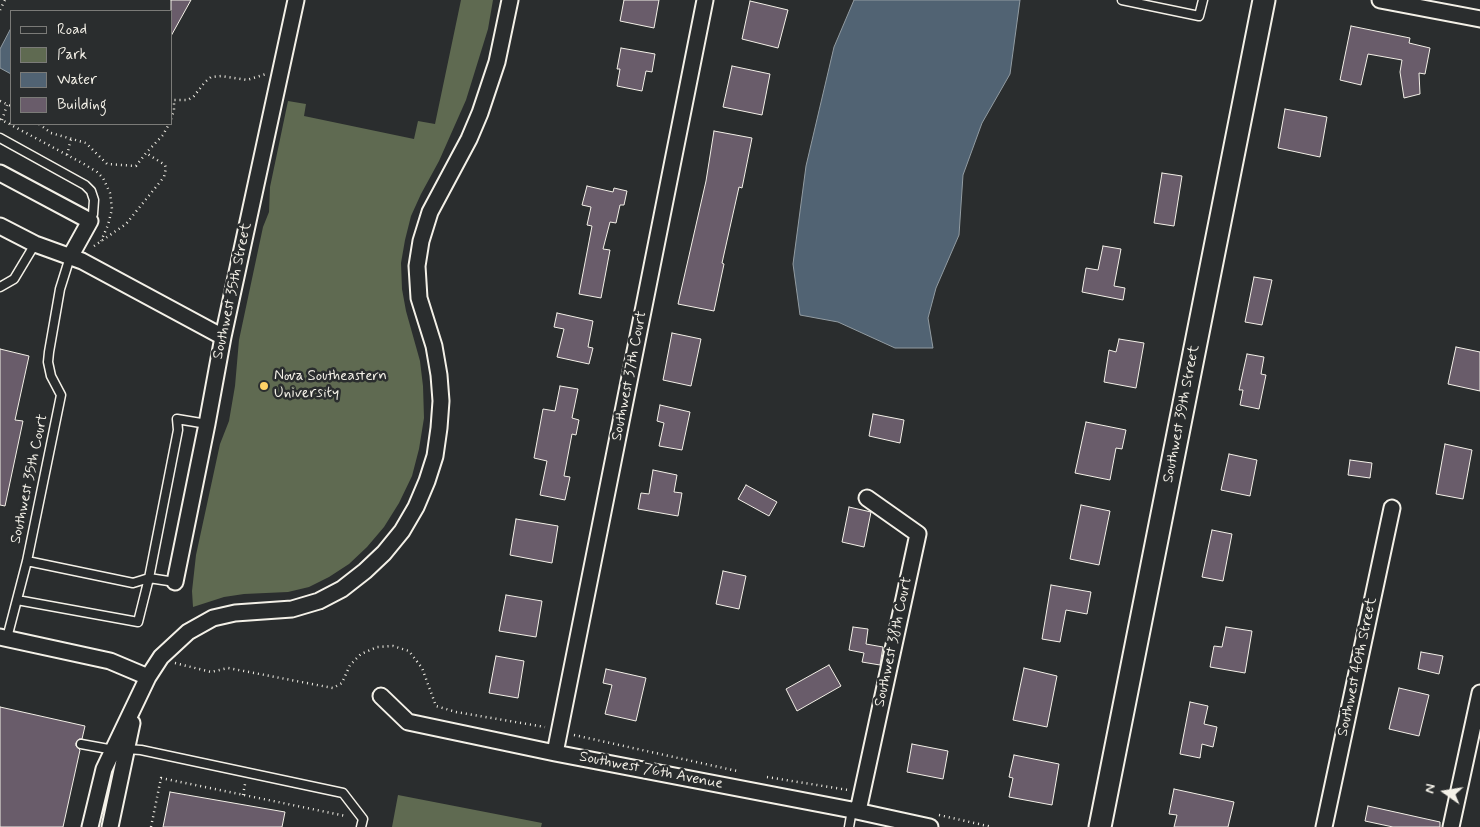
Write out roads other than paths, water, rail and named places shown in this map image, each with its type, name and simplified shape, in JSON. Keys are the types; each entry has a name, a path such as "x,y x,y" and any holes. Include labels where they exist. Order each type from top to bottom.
{"street":[{"name":"Southwest 35th Street","path":"175,582 223,337 296,0"},
{"path":"110,827 119,749 138,697 161,657 188,632 213,618 235,612 292,609 319,601 342,588 365,571 384,553 402,531 416,507 428,481 435,456 441,402 434,346 419,298 417,266 421,241 430,212 469,139 480,113 497,62 510,0"},
{"name":"Southwest 37th Court","path":"555,753 704,0"},
{"name":"Southwest 39th Street","path":"1100,827 1264,0"},
{"path":"1380,0 1480,19"},
{"path":"0,173 90,221 70,257"},
{"path":"0,226 35,244 82,261 223,337"},
{"name":"Southwest 38th Court","path":"855,811 918,534 867,498"},
{"name":"Southwest 40th Street","path":"1324,827 1392,508"},
{"path":"4,637 110,661 148,677"},
{"path":"1451,827 1480,693"},
{"name":"Southwest 76th Avenue","path":"382,696 408,722 930,827"},
{"path":"90,827 104,769 119,749"}],"lane":[{"path":"1122,0 1199,16 1203,0"},
{"path":"0,138 86,186 91,191 94,200 94,214 90,221"},
{"path":"0,287 14,279 35,244"},
{"name":"Southwest 35th Court","path":"70,257 60,289 48,362 51,376 61,395 27,561 133,583 149,578 175,582"},
{"path":"17,600 138,622 149,578 178,430 177,419 207,424"},
{"path":"4,637 17,600 27,561"},
{"path":"81,744 141,750 343,792 360,821"},
{"path":"849,827 855,811"}],"water":[{"path":"854,0 1020,0 1010,74 982,123 963,175 959,235 936,288 928,318 933,348 895,348 838,322 800,315 793,264 806,166 834,47"},
{"path":"10,30 10,73 0,68 0,49"}],"place":[{"name":"Nova Southeastern University","path":"264,386"}]}
